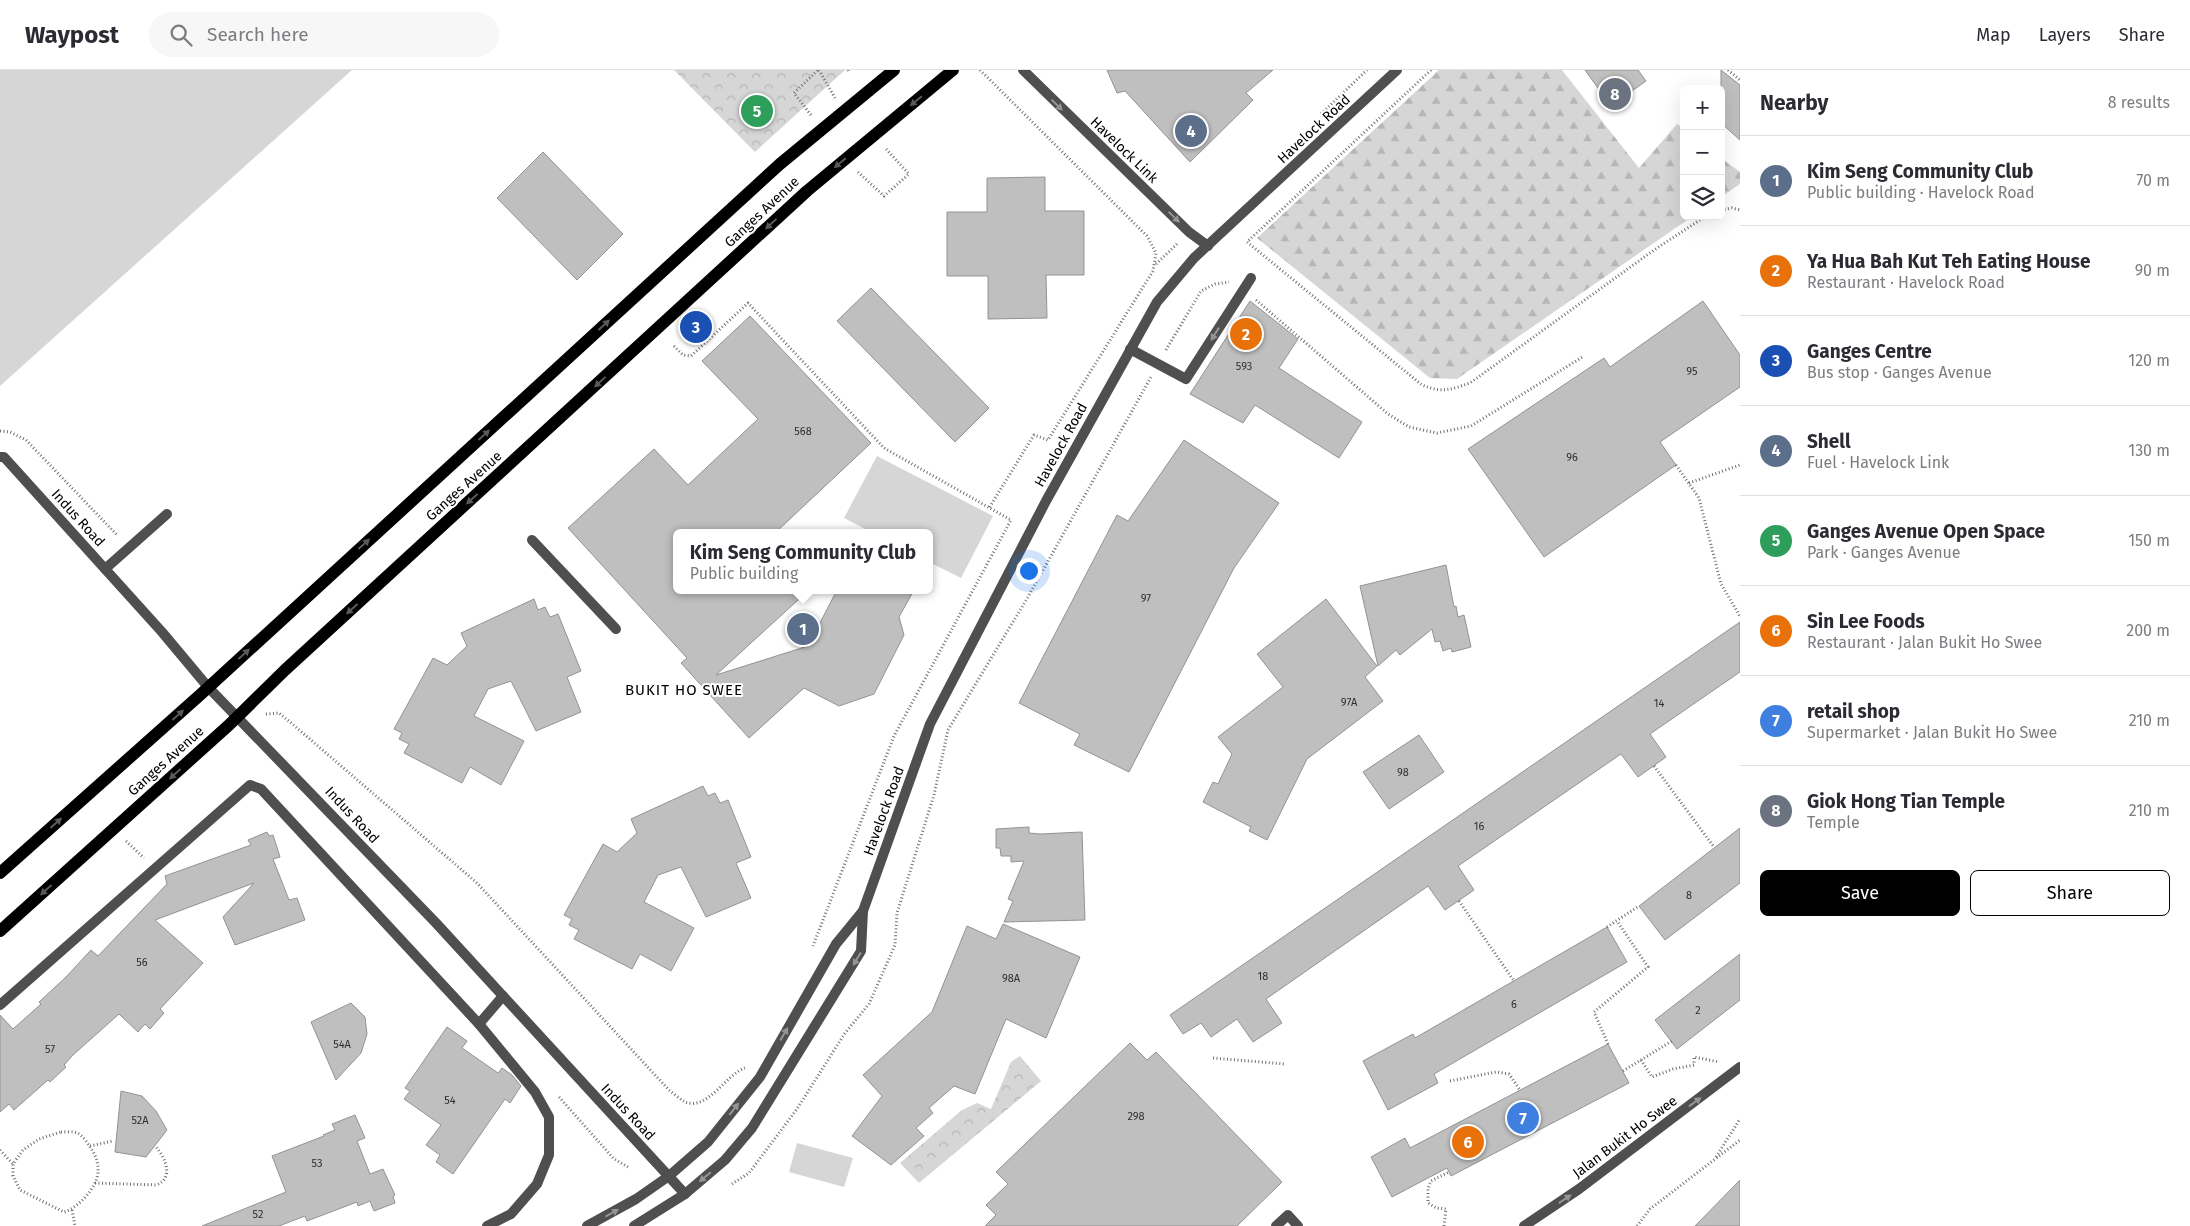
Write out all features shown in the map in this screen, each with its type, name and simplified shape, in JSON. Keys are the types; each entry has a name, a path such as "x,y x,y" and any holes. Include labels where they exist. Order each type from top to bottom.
{"main road":[{"name":"Ganges Avenue","path":"0,873 208,687 780,164 894,70"},
{"name":"Ganges Avenue","path":"0,931 237,717 285,670 806,191 953,70"}],"street":[{"name":"Havelock Link","path":"1023,70 1189,232 1208,246"},
{"name":"Havelock Road","path":"634,1226 685,1194 725,1160 752,1128 861,951 863,911 930,724 1046,501 1157,302 1194,258 1397,70"},
{"path":"1130,349 1186,379 1251,278"},
{"name":"Indus Road","path":"0,457 4,457 162,632 208,687 430,916 685,1194"},
{"path":"105,569 167,514"},
{"path":"532,540 616,629"},
{"path":"0,1005 250,785 261,789 480,1024 535,1092 549,1116 550,1155 537,1184 511,1214 487,1226"},
{"name":"Havelock Road","path":"587,1226 636,1199 669,1176 708,1142 760,1077 836,944 863,911"},
{"path":"480,1024 503,996"},
{"name":"Jalan Bukit Ho Swee","path":"1524,1226 1579,1189 1740,1067"},
{"path":"1276,1226 1288,1215 1298,1226"}],"path":[{"path":"794,93 819,70 829,90"},
{"path":"980,70 1147,236 1156,253 1156,264"},
{"path":"1431,70 1247,242 1422,384 1436,390 1452,389 1470,383 1654,250 1700,220"},
{"path":"1728,70 1740,80"},
{"path":"882,145 909,174"},
{"path":"1725,210 1740,210"},
{"path":"989,508 1034,435 1048,440 1156,264 1189,232"},
{"path":"934,796 948,730 1028,597 1201,290 1226,281 1243,289 1388,414 1409,427 1437,433 1471,426 1584,356"},
{"path":"674,346 683,355 691,356 748,303 884,448 1011,520 894,736 812,951"},
{"path":"0,431 10,432 26,440 129,548"},
{"path":"1676,465 1699,498 1721,584 1740,616"},
{"path":"1688,483 1740,465"},
{"path":"263,714 278,713 477,883 669,1090 686,1102 696,1102 711,1097 738,1070 748,1066"},
{"path":"1654,766 1714,847"},
{"path":"1459,901 1514,981"},
{"path":"1607,927 1639,906"},
{"path":"1608,1044 1594,1012 1648,967 1617,920"},
{"path":"1623,1071 1672,1041"},
{"path":"1641,1060 1652,1077 1672,1069 1694,1065 1694,1057 1722,1063"},
{"path":"1213,1058 1285,1064"},
{"path":"1450,1081 1496,1072 1509,1074 1520,1090"},
{"path":"1714,1159 1740,1118"},
{"path":"61,1132 77,1133 90,1146 96,1157 98,1172 95,1183 72,1210 64,1212 20,1190 13,1176 13,1164 23,1150 39,1139 61,1132"},
{"path":"1636,1226 1650,1209 1740,1140"},
{"path":"90,1146 113,1141"},
{"path":"95,1183 156,1185 162,1183 167,1177 167,1164 164,1155 156,1148"},
{"path":"0,1150 13,1164"},
{"path":"1444,1226 1446,1209 1436,1208 1428,1203 1427,1196 1431,1181 1449,1172"},
{"path":"72,1210 75,1226"}],"green space":[{"path":"0,70 352,70 0,386"},
{"path":"674,70 845,70 755,152"},
{"path":"1439,70 1562,70 1639,168 1677,124 1680,126 1680,220 1687,220 1457,379 1430,378 1257,238"},
{"path":"1725,161 1740,172 1740,184 1725,194"},
{"path":"877,456 993,516 961,578 933,564 933,529 865,529 844,518"},
{"path":"1020,1056 1041,1081 919,1183 900,1163 962,1110 977,1103 991,1109 1011,1062"},
{"path":"797,1143 853,1158 844,1187 789,1172"}],"building":[{"path":"1107,70 1273,70 1246,93 1253,100 1190,162 1125,91 1117,93"},
{"path":"1585,70 1638,70 1646,81 1611,106"},
{"path":"1721,70 1740,85 1740,140 1725,127 1725,85 1721,85"},
{"path":"543,152 623,234 577,280 497,198"},
{"path":"1045,177 1045,211 1084,211 1084,275 1046,275 1047,318 988,319 988,276 947,276 947,212 987,212 987,178"},
{"path":"871,288 989,408 955,442 837,321"},
{"path":"1250,301 1298,339 1279,368 1362,422 1339,458 1255,405 1243,423 1190,394"},
{"path":"1703,301 1740,355 1740,387 1660,442 1676,465 1544,557 1468,449 1604,358 1610,367"},
{"path":"750,316 871,443 779,529 673,529 673,594 805,594 716,675 808,646 835,594 912,594 899,617 904,635 874,694 839,706 804,688 749,738 681,663 687,658 568,528 654,449 688,485 758,419 702,361"},
{"path":"1184,440 1279,503 1234,568 1129,772 1074,745 1080,734 1019,703 1117,515 1128,521"},
{"path":"1446,565 1454,607 1456,606 1458,617 1464,615 1471,647 1452,652 1451,648 1443,651 1440,641 1435,642 1432,629 1400,655 1396,650 1378,666 1360,586"},
{"path":"534,599 538,610 545,607 550,617 558,614 581,671 567,677 581,712 536,731 511,681 488,689 474,716 524,741 501,785 470,767 462,783 404,753 409,744 399,739 402,733 394,729 433,658 447,665 467,646 461,633"},
{"path":"1326,599 1377,666 1365,677 1383,701 1307,759 1267,840 1249,831 1251,827 1203,802 1213,782 1218,784 1232,754 1218,737 1283,687 1257,654"},
{"path":"1740,622 1740,672 1650,734 1666,757 1638,777 1621,754 1458,866 1474,890 1445,910 1428,886 1266,999 1282,1023 1253,1042 1237,1019 1211,1037 1201,1023 1183,1034 1170,1015"},
{"path":"1419,735 1444,772 1389,809 1363,772"},
{"path":"703,786 708,796 715,793 720,803 728,800 751,857 736,863 751,898 706,917 681,867 658,875 644,902 694,928 671,971 640,954 632,969 574,939 579,930 569,925 572,919 564,915 603,844 617,852 637,833 631,819"},
{"path":"1029,827 1029,833 1082,832 1085,920 1004,922 1013,901 1008,899 1024,861 1011,862 1011,856 1001,856 1000,848 996,848 996,829"},
{"path":"1740,828 1740,883 1665,940 1639,906"},
{"path":"267,832 269,836 273,835 280,857 273,859 289,900 297,898 305,920 235,945 223,917 254,883 155,920 203,963 160,1009 164,1013 150,1029 145,1024 138,1032 119,1014 73,1055 64,1065 66,1067 50,1082 48,1080 14,1110 9,1104 0,1112 0,1015 13,1029 41,1004 39,1002 91,950 98,956 167,884 165,876 251,845 248,840"},
{"path":"1003,924 1080,957 1046,1038 1006,1019 975,1094 954,1086 929,1108 933,1113 916,1128 924,1136 891,1165 852,1136 882,1096 863,1075 932,1012 967,926 996,939"},
{"path":"1607,927 1627,962 1434,1074 1438,1083 1388,1110 1363,1061 1413,1034 1415,1038"},
{"path":"1740,954 1740,1000 1677,1049 1655,1020"},
{"path":"351,1003 365,1017 367,1034 361,1053 336,1080 311,1022"},
{"path":"447,1027 467,1041 462,1048 498,1073 502,1068 512,1075 521,1086 510,1103 505,1099 453,1174 436,1162 440,1155 426,1145 441,1125 404,1099 410,1091 405,1088"},
{"path":"1130,1043 1147,1060 1156,1052 1282,1182 1237,1226 985,1226 996,1215 986,1205 1008,1184 996,1172"},
{"path":"1608,1044 1629,1083 1451,1176 1447,1168 1392,1197 1371,1157 1405,1138 1410,1148"},
{"path":"121,1091 142,1096 156,1111 167,1130 146,1157 115,1152"},
{"path":"355,1115 365,1138 357,1141 370,1174 383,1169 395,1195 393,1196 395,1203 374,1211 370,1201 358,1206 357,1202 307,1221 305,1216 279,1226 202,1226 286,1192 272,1156 324,1136 335,1130 332,1124"},
{"path":"1740,1180 1740,1226 1695,1226"}],"place":[{"name":"Giok Hong Tian Temple","path":"1615,94"},
{"name":"Ganges Avenue Open Space","path":"757,111"},
{"name":"Shell","path":"1191,131"},
{"name":"Ganges Centre","path":"696,327"},
{"name":"Ya Hua Bah Kut Teh Eating House","path":"1246,334"},
{"name":"Kim Seng Community Club","path":"803,629"},
{"name":"retail shop","path":"1523,1118"},
{"name":"Sin Lee Foods","path":"1468,1142"}],"district":[{"name":"BUKIT HO SWEE","path":"684,690"}]}
